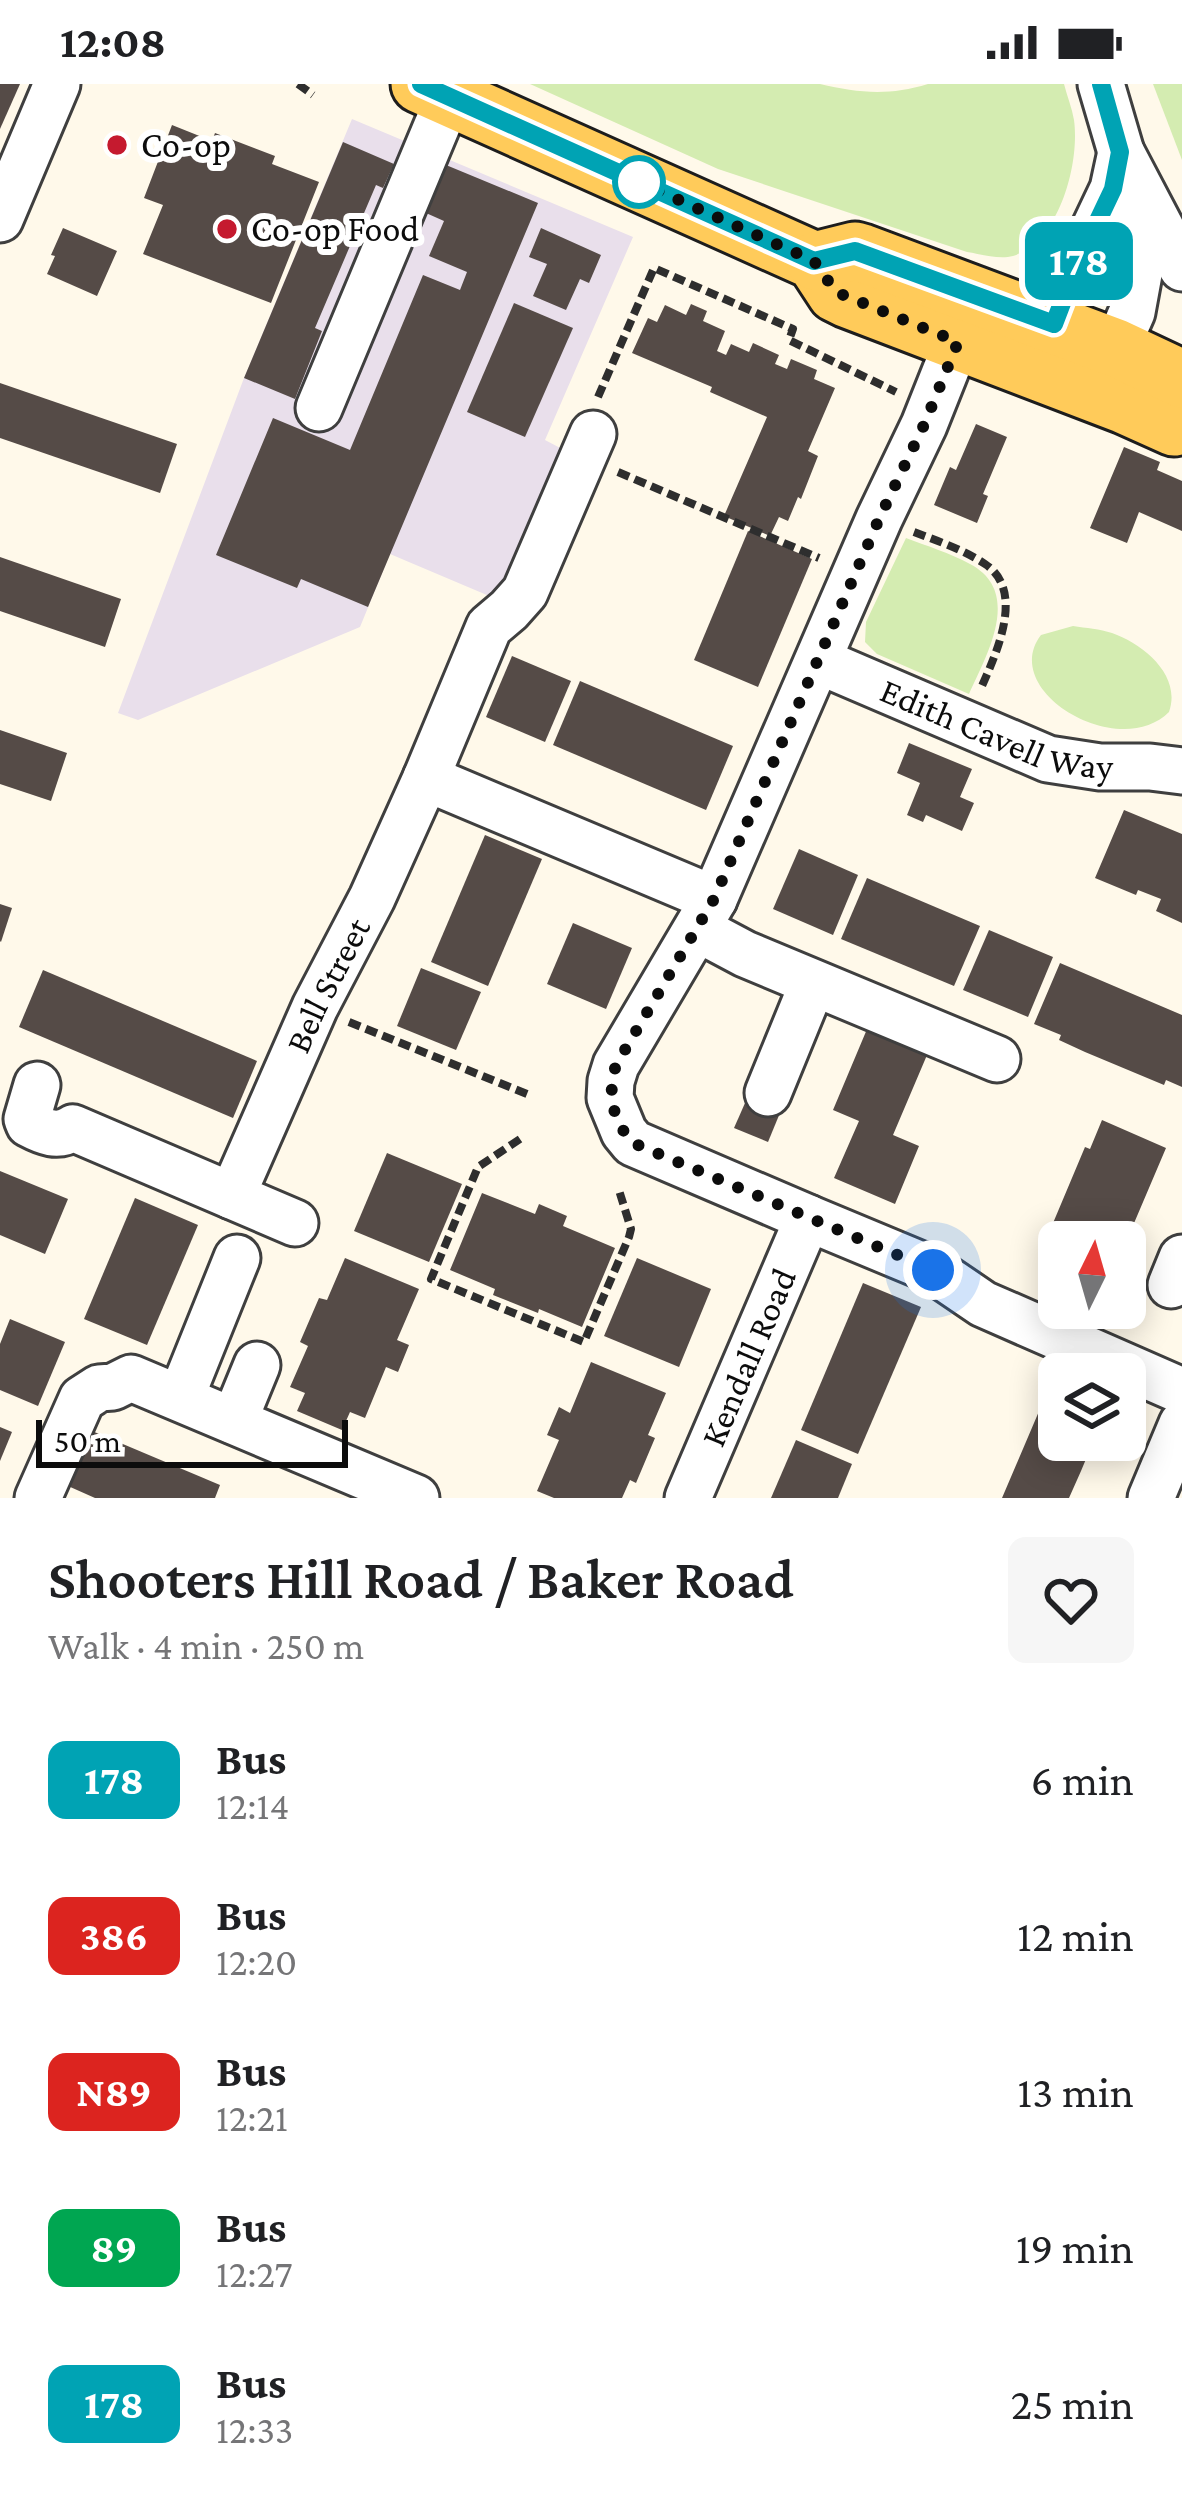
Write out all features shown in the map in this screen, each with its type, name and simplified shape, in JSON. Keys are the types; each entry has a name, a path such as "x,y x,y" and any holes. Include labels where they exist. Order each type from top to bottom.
{"main road":[{"path":"435,91 814,261 855,251 966,319 1107,371 1182,379"},
{"path":"966,319 1054,324 1174,427 1182,425"}],"street":[{"path":"0,219 57,84"},
{"path":"1101,84 1120,152 1182,268"},
{"path":"319,408 435,91"},
{"path":"1054,324 1113,189 1120,152"},
{"path":"1107,371 1132,312 1142,262 1145,200"},
{"path":"966,319 924,425 706,914 616,1065 610,1098 633,1143 933,1270 982,1304 1182,1391"},
{"name":"Bell Street","path":"232,1196 315,1007 372,898 489,627 525,592 588,446"},
{"name":"Edith Cavell Way","path":"819,662 1048,758 1100,767 1182,771"},
{"path":"426,778 706,914 745,954 998,1059"},
{"path":"768,1093 813,983"},
{"path":"37,1084 29,1124 56,1135 73,1128 295,1223"},
{"name":"Kendall Road","path":"688,1498 808,1218"},
{"path":"181,1397 237,1258"},
{"path":"234,1421 257,1365"},
{"path":"38,1498 82,1399 131,1378 416,1498"},
{"path":"1151,1498 1182,1424"}],"path":[{"path":"298,84 313,95"},
{"path":"855,574 588,446 585,427 654,268 793,329 789,340 901,394 908,375"},
{"path":"879,519 990,566 1006,594 1003,636 966,724"},
{"path":"315,1007 532,1096"},
{"path":"520,1139 478,1166 431,1279 584,1342 631,1229 619,1187"}],"shaded area":[{"path":"352,119 633,237 545,440 566,451 501,601 390,554 360,627 138,720 118,713 244,378"}],"green space":[{"path":"530,84 820,84 874,92 928,84 1064,84 1074,120 1073,158 1063,199 1043,235 1013,256 990,256 718,169"},
{"path":"1153,84 1182,84 1182,160"},
{"path":"906,538 970,564 995,590 996,624 969,694 877,654 865,642 866,622"},
{"path":"1073,626 1112,633 1147,653 1170,686 1169,712 1147,725 1122,729 1095,724 1049,697 1036,678 1032,656 1041,635"}],"building":[{"path":"0,84 20,84 0,129"},
{"name":"Co-op Food","path":"172,125 212,141 215,133 275,156 272,164 319,182 271,303 143,254 163,205 144,198"},
{"path":"343,142 394,164 383,188 376,185 315,328 322,331 295,399 244,378"},
{"path":"446,165 538,203 368,607 301,579 297,588 216,555 273,418 350,450 423,275 460,290 467,272 429,256 444,221 426,213"},
{"path":"63,228 117,251 97,296 47,274"},
{"path":"541,228 601,255 589,283 580,279 566,310 533,296 547,264 529,257"},
{"path":"514,303 573,328 525,437 467,412"},
{"path":"691,304 707,311 703,321 725,331 717,351 726,355 731,344 749,352 753,343 779,355 775,364 787,369 791,359 817,370 814,379 835,388 808,451 818,456 801,499 798,497 788,521 779,517 770,536 724,516 767,417 632,353 648,318 657,322 665,305 686,315"},
{"path":"0,383 177,444 160,493 0,438"},
{"path":"976,424 1007,437 983,494 988,496 977,523 934,505"},
{"path":"1124,447 1160,462 1157,470 1182,481 1182,531 1139,512 1127,543 1090,528"},
{"path":"748,531 812,559 758,687 694,660"},
{"path":"0,557 121,599 105,647 0,611"},
{"path":"512,656 571,681 545,742 486,717"},
{"path":"580,681 733,746 706,810 553,745"},
{"path":"0,730 67,753 51,801 0,784"},
{"path":"909,743 972,769 960,797 974,803 962,831 926,815 923,822 907,815 920,783 897,773"},
{"path":"1124,810 1182,834 1182,923 1156,911 1161,899 1138,890 1136,895 1095,878"},
{"path":"485,835 542,859 488,986 431,962"},
{"path":"799,849 858,875 833,935 773,909"},
{"path":"867,878 980,926 954,986 841,939"},
{"path":"0,904 12,908 1,942 0,941"},
{"path":"573,923 632,948 606,1009 547,984"},
{"path":"989,930 1053,957 1028,1017 963,990"},
{"path":"1060,963 1182,1015 1182,1087 1166,1080 1164,1085 1085,1052 1034,1024"},
{"path":"421,968 481,992 456,1050 397,1026"},
{"path":"43,970 257,1061 233,1118 19,1027"},
{"path":"870,1022 930,1048 893,1135 919,1146 895,1204 834,1178 859,1121 833,1110"},
{"path":"749,1094 782,1108 768,1142 734,1128"},
{"path":"1102,1120 1166,1148 1135,1221 1054,1221 1085,1147 1090,1149"},
{"path":"387,1153 462,1184 429,1262 354,1231"},
{"path":"0,1171 68,1199 45,1254 0,1235"},
{"path":"482,1193 535,1214 539,1204 567,1216 563,1226 615,1248 582,1327 493,1295 495,1289 450,1270"},
{"path":"135,1198 198,1225 147,1345 84,1319"},
{"path":"345,1258 419,1289 397,1340 409,1345 398,1372 386,1367 365,1418 350,1412 342,1430 297,1411 305,1393 290,1387 308,1346 300,1342 319,1298 327,1300"},
{"path":"637,1258 711,1289 679,1367 604,1336"},
{"path":"863,1283 921,1307 858,1454 801,1430"},
{"path":"10,1319 65,1342 38,1406 0,1390 0,1344"},
{"path":"591,1362 666,1393 648,1435 655,1438 636,1483 630,1480 622,1498 554,1498 537,1491 559,1440 547,1435 559,1407 570,1413"},
{"path":"1038,1414 1038,1461 1085,1461 1081,1471 1069,1498 1002,1498"},
{"path":"0,1427 12,1432 0,1461"},
{"path":"92,1431 220,1485 215,1498 95,1498 68,1486"},
{"path":"796,1440 852,1464 838,1498 771,1498"}],"bus line":[{"name":"178","path":"421,84 814,261 855,251 1054,324 1113,189 1120,152 1101,84"}],"place":[{"name":"Co-op","path":"117,145"},
{"name":"Co-op Food","path":"227,229"}],"route":[{"path":"639,182 814,261 836,292 958,342 714,899 616,1065 610,1098 633,1143 933,1270"}]}
